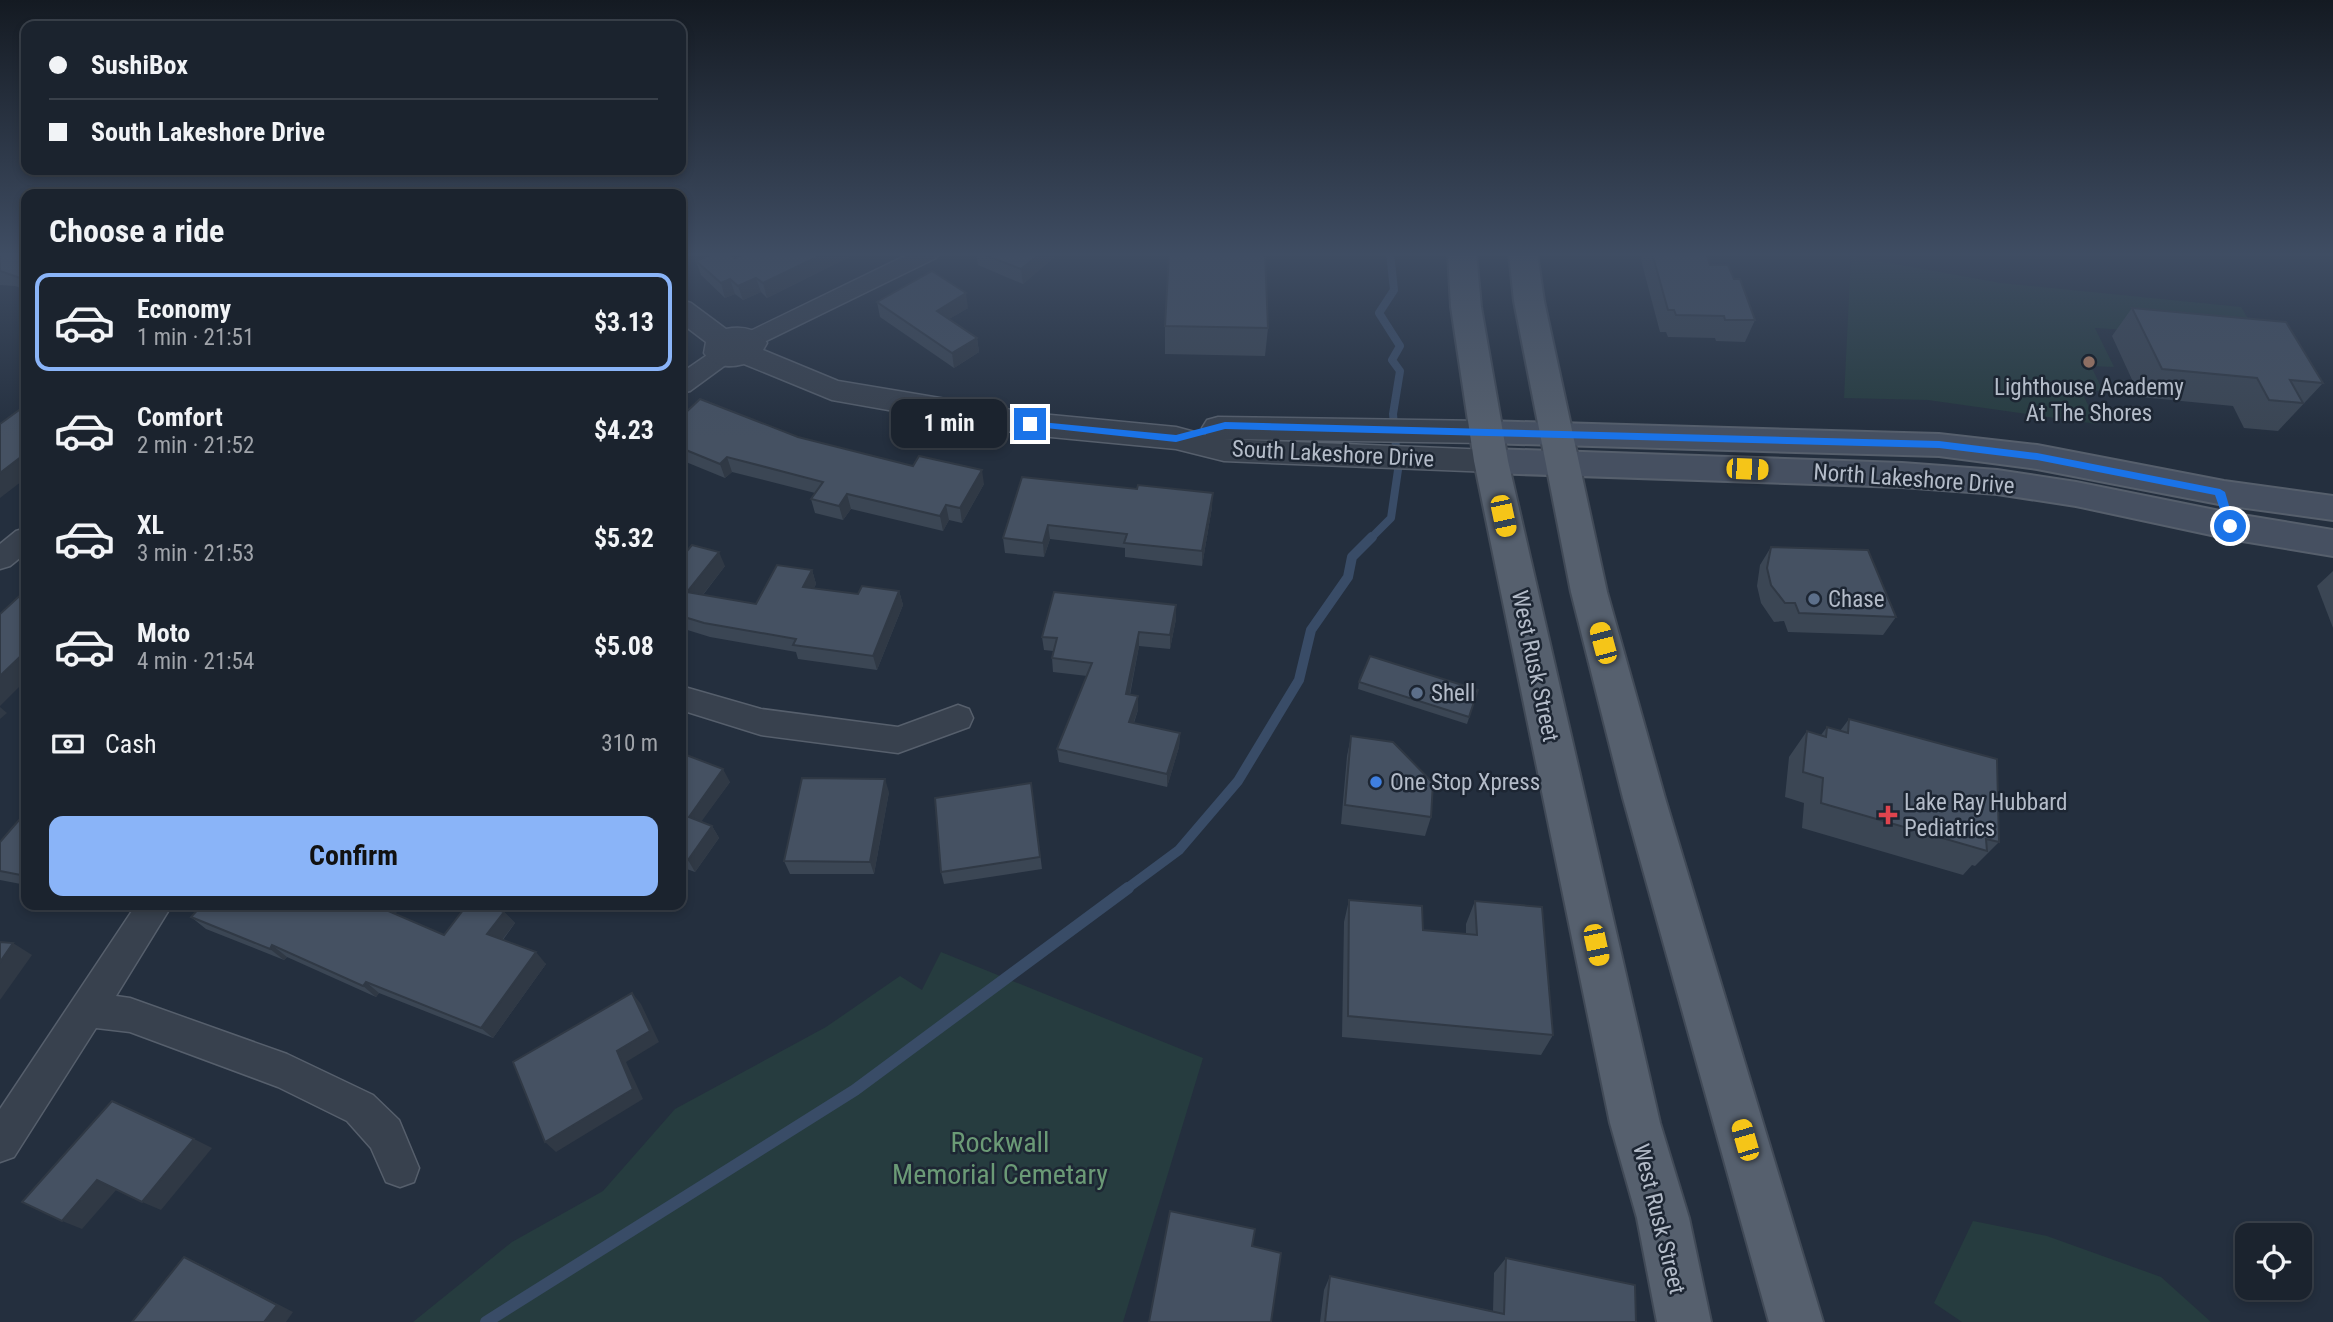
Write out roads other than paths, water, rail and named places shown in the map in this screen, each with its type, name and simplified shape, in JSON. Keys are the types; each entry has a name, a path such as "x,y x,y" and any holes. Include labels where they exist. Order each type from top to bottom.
{"main road":[{"name":"West Rusk Street","path":"1466,315 1464,446 1635,1123 1663,1218 1684,1322"},
{"path":"1532,315 1589,592 1634,759 1796,1322"},
{"name":"North Lakeshore Drive","path":"1464,446 1561,448 1939,445 2037,457 2220,492 2333,508"},
{"name":"North Lakeshore Drive","path":"1561,448 1997,482 2076,494 2230,526 2333,542"},
{"path":"2220,492 2230,526"}],"street":[{"name":"South Lakeshore Drive","path":"689,315 735,348 811,383 880,400 1030,424 1176,439 1224,450 1362,443 1464,446"},
{"path":"686,382 735,348 803,315"},
{"path":"0,559 21,542"},
{"path":"686,700 761,722 898,740 958,718"},
{"path":"0,1143 152,910"},
{"path":"85,1009 130,1015 287,1072 360,1108 385,1134 400,1168"}],"waterway":[{"path":"1125,890 1179,850 1238,781 1299,680 1311,630 1348,577 1352,557 1391,518 1398,470 1393,414 1400,371 1392,360 1400,346 1380,315"},
{"path":"486,1322 855,1090 1128,888"}],"place":[{"name":"Lighthouse Academy At The Shores","path":"2089,362"},
{"name":"Chase","path":"1814,599"},
{"name":"Shell","path":"1417,693"},
{"name":"One Stop Xpress","path":"1376,782"},
{"name":"Lake Ray Hubbard Pediatrics","path":"1888,815"}],"park label":[{"name":"Rockwall Memorial Cemetary","path":"1000,1158"}]}
